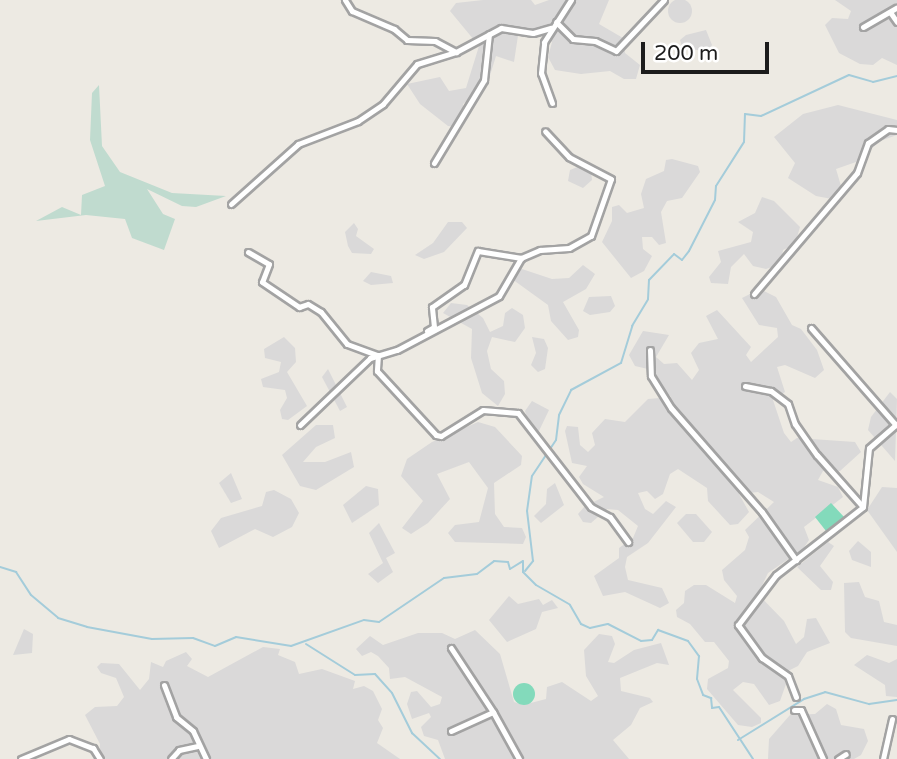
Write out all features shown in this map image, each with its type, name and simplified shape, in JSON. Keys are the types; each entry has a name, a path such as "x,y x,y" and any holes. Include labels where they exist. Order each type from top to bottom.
{"street":[{"path":"345,0 352,11 394,29 407,40 435,41 456,52"},
{"path":"552,103 541,61 551,28 571,0"},
{"path":"556,22 573,39 595,41 617,51 664,0"},
{"path":"863,27 897,7"},
{"path":"890,12 897,22"},
{"path":"231,204 299,144 358,121 383,104 417,64 456,52 489,34 511,27 533,33 551,28"},
{"path":"434,163 484,80 489,34"},
{"path":"754,294 857,173 868,143 888,129 897,130"},
{"path":"300,425 378,355 397,350 434,327 432,307 464,285 478,251 521,258 540,250 569,248 591,236 612,184 569,157 545,131"},
{"path":"248,252 269,264 261,282 299,307 308,304 321,312 347,344 378,355"},
{"path":"427,331 468,315 499,296 521,258"},
{"path":"796,697 788,676 762,658 738,625 776,575 863,508 869,448 896,425 811,328"},
{"path":"650,350 651,376 671,408 762,512 796,560"},
{"path":"378,355 377,371 436,435 441,436 483,410 518,413 591,507 610,517 628,542"},
{"path":"745,386 771,391 788,404 795,424 817,455 863,508"},
{"path":"451,648 493,712 519,759"},
{"path":"164,685 176,717 192,731 206,759"},
{"path":"794,710 801,710 823,759"},
{"path":"451,731 493,712"},
{"path":"883,759 892,719"},
{"path":"21,759 69,739 93,748 100,759"},
{"path":"171,759 179,750 198,746"},
{"path":"838,759 846,754"}],"shaded area":[{"path":"680,-1 689,2 692,11 689,20 680,23 671,20 668,11 671,2"},
{"path":"531,0 535,5 549,0 609,0 599,24 623,38 625,53 640,65 636,79 624,79 610,71 581,74 555,70 548,57 552,42 536,30 519,29 514,62 496,56 487,85 463,104 465,120 461,127 448,126 420,104 407,84 440,77 449,91 466,88 479,46 450,11 456,3"},
{"path":"835,0 897,0 897,65 882,58 873,65 860,64 839,53 825,25 832,18 848,19 851,11"},
{"path":"706,30 712,45 707,52 682,47 680,40 686,35"},
{"path":"838,105 897,120 897,135 880,141 856,162 836,169 841,186 832,199 816,196 788,178 795,163 774,137 803,114"},
{"path":"666,160 698,166 700,172 682,198 667,201 661,212 666,243 659,245 652,237 642,237 643,249 652,256 644,271 631,278 602,242 612,221 612,207 619,205 627,213 644,208 641,194 646,179 664,171"},
{"path":"580,166 591,171 592,180 583,188 568,181 570,170"},
{"path":"762,197 774,201 800,227 795,244 783,250 781,264 766,269 753,266 744,254 731,267 728,284 711,283 709,277 721,262 718,251 751,242 753,232 738,222 755,213"},
{"path":"448,222 462,222 467,228 444,252 424,259 415,255 433,243"},
{"path":"354,223 358,229 356,236 374,249 371,254 352,253 348,246 345,232"},
{"path":"583,265 595,274 586,289 563,302 579,330 578,337 568,340 551,321 548,305 512,279 519,268 552,279 569,278"},
{"path":"371,272 391,276 393,283 371,285 363,281"},
{"path":"760,289 776,297 792,325 801,329 817,350 824,370 815,378 785,365 777,367 785,392 773,400 784,433 791,442 797,438 855,442 861,452 840,471 823,471 818,480 838,487 843,497 804,527 809,540 803,549 768,573 758,594 784,621 796,644 804,637 807,619 816,618 830,643 807,652 798,666 782,674 786,684 780,701 769,705 754,684 743,682 733,690 761,718 761,723 752,727 738,725 707,689 708,679 728,668 729,661 714,642 705,642 690,624 677,617 676,610 684,603 685,591 694,585 706,585 735,603 737,596 724,580 722,570 745,550 749,537 745,530 774,502 758,492 739,494 749,512 738,524 730,525 708,501 707,488 678,469 670,474 663,494 655,499 647,491 638,493 645,509 653,514 666,501 676,507 648,543 627,557 625,567 628,580 662,588 669,603 660,608 625,592 603,596 594,576 619,558 619,548 633,538 638,526 618,510 607,509 591,523 583,522 578,514 585,506 604,497 583,484 579,477 587,466 572,463 565,431 567,426 578,427 580,445 588,452 595,445 592,433 605,419 625,422 648,399 671,397 648,369 635,366 629,355 643,331 669,335 656,357 664,364 677,363 692,380 699,370 691,353 699,343 718,339 706,316 717,310 751,347 746,355 751,362 778,337 777,328 759,325 742,298"},
{"path":"611,296 615,306 610,312 590,315 583,311 589,297"},
{"path":"451,303 467,305 483,318 490,332 503,326 505,313 512,308 523,315 525,328 515,342 492,337 487,351 491,369 504,381 505,394 498,406 482,393 471,358 472,329 443,313"},
{"path":"284,337 295,348 296,362 287,372 307,406 288,420 282,419 280,410 287,398 285,390 263,387 261,379 279,372 281,362 265,358 264,349"},
{"path":"532,337 544,339 548,348 545,369 538,372 531,365 536,353"},
{"path":"328,369 347,407 340,411 322,377"},
{"path":"890,392 897,399 895,461 868,430 871,417"},
{"path":"532,401 549,410 538,433 531,430 525,411"},
{"path":"478,422 495,427 522,456 521,465 494,483 495,514 504,527 522,528 526,537 523,544 455,542 448,533 455,525 479,522 488,488 469,462 437,474 450,499 428,523 411,534 402,528 423,501 401,476 407,459 432,442"},
{"path":"316,425 333,425 335,438 316,447 303,462 325,462 351,452 354,467 316,490 300,486 282,455"},
{"path":"231,473 242,499 231,503 219,483"},
{"path":"555,483 564,505 541,523 534,516 546,504 547,489"},
{"path":"366,486 378,489 379,505 352,523 343,505"},
{"path":"882,487 897,488 897,552 867,510"},
{"path":"274,490 291,499 299,513 292,527 273,537 255,529 219,548 211,531 221,518 262,506 266,492"},
{"path":"686,514 696,514 712,532 704,542 693,542 677,523"},
{"path":"379,523 395,553 386,558 393,572 378,583 368,574 383,563 369,533"},
{"path":"858,541 871,552 871,567 852,560 849,551"},
{"path":"828,542 834,546 820,566 833,582 831,590 821,590 797,567"},
{"path":"859,582 865,597 879,601 884,622 897,625 897,646 851,638 845,632 844,583"},
{"path":"509,596 518,604 539,599 543,605 552,600 558,608 542,612 536,629 507,642 489,620"},
{"path":"24,629 33,634 32,653 13,655"},
{"path":"475,630 500,654 514,702 523,705 546,699 547,687 562,682 591,701 598,696 586,676 584,650 599,634 612,636 615,644 608,662 614,663 634,650 661,643 669,665 657,663 620,678 621,691 650,698 653,702 640,708 631,725 613,740 629,759 445,759 438,740 424,736 421,727 431,717 429,713 412,719 407,704 411,692 417,691 431,707 440,704 442,697 405,677 390,679 389,668 378,656 371,652 362,656 356,649 370,636 383,645 418,633 442,633 455,639"},
{"path":"263,647 280,649 278,655 295,662 299,674 322,669 355,681 353,689 364,686 373,691 382,709 378,720 383,728 377,743 400,759 99,759 100,744 85,715 95,707 117,706 124,697 116,678 101,673 97,667 101,663 119,664 140,690 149,679 151,662 163,667 166,661 186,652 192,659 187,666 208,677"},
{"path":"867,655 889,663 897,659 897,697 886,696 885,685 854,665"},
{"path":"827,704 836,709 841,725 864,729 868,741 861,755 854,759 768,759 769,739 790,715 815,714"}],"green space":[{"path":"99,85 102,146 120,172 172,193 226,196 196,207 182,206 147,189 163,214 175,219 164,250 132,238 125,219 86,215 36,221 62,207 81,215 82,195 105,186 90,140 92,93"},
{"path":"831,503 845,518 826,531 815,517"},
{"path":"524,683 532,686 535,694 532,702 524,705 516,702 513,694 516,686"}],"waterway":[{"path":"525,571 533,561 527,511 532,476 556,440 559,415 571,390 621,363 632,326 648,299 649,280 674,254 682,260 689,251 715,200 716,186 744,142 745,114 761,116 849,75 873,82 897,76"},
{"path":"0,567 16,572 31,595 58,618 87,627 152,639 193,638 215,646 236,637 291,646 364,620 379,622 444,578 477,574 494,561 508,562 510,569 523,561 523,572 536,585 570,605 581,624 590,628 608,624 641,641 652,640 658,630 688,641 699,656 697,679 703,695 711,698 712,708 719,707 753,759"},
{"path":"306,644 355,675 375,674 392,693 412,733 440,759"},
{"path":"738,740 804,699 825,692 869,704 897,700"}]}
